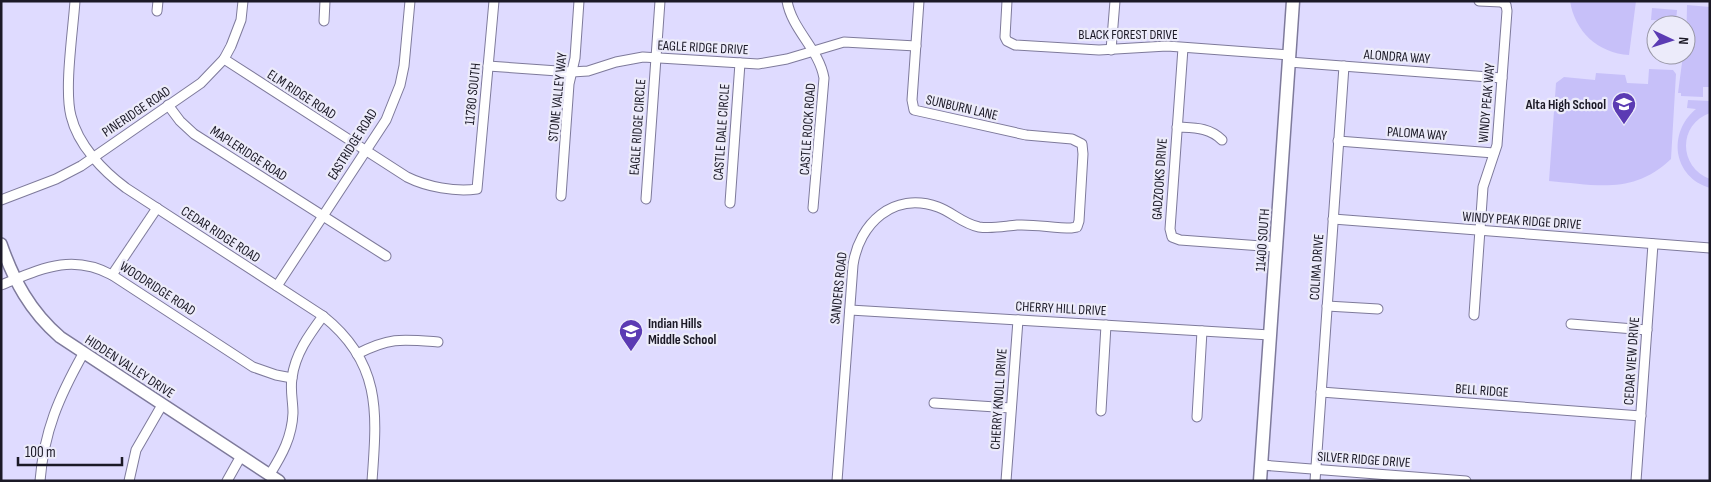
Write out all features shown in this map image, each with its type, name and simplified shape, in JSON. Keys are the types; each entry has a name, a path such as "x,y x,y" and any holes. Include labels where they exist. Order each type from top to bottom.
{"main road":[{"name":"11400 SOUTH","path":"1260,481 1293,1"}],"street":[{"name":"CEDAR RIDGE ROAD","path":"75,1 69,103 74,126 93,157 114,179 323,316 346,338 366,371 376,411 372,481"},
{"name":"PINERIDGE ROAD","path":"1,200 56,179 93,157 201,83 224,59 237,33 243,1"},
{"path":"324,21 325,1"},
{"name":"EASTRIDGE ROAD","path":"277,286 386,120 400,85 407,48 410,1"},
{"name":"11780 SOUTH","path":"477,189 494,1"},
{"name":"STONE VALLEY WAY","path":"562,196 579,1"},
{"name":"EAGLE RIDGE CIRCLE","path":"646,199 660,1"},
{"name":"CASTLE ROCK ROAD","path":"787,1 793,22 820,61 824,78 817,188 813,208"},
{"name":"SUNBURN LANE","path":"919,1 912,105 918,112 1026,135 1072,140 1082,144"},
{"name":"BLACK FOREST DRIVE","path":"1006,1 1005,32 1007,41 1011,44 1112,50 1154,46 1289,58"},
{"path":"1112,50 1115,1"},
{"name":"WINDY PEAK WAY","path":"1474,315 1483,187 1498,137 1506,5 1501,2 1479,1"},
{"name":"EAGLE RIDGE DRIVE","path":"488,66 572,72 588,71 629,59 656,58 740,64 773,62 812,50 850,42 916,46"},
{"name":"GADZOOKS DRIVE","path":"1183,48 1170,228 1172,238 1276,247"},
{"name":"ALONDRA WAY","path":"1289,58 1344,66 1502,78"},
{"name":"ELM RIDGE ROAD","path":"224,59 416,182 465,190 477,189"},
{"name":"CASTLE DALE CIRCLE","path":"730,203 740,64"},
{"name":"COLIMA DRIVE","path":"1315,481 1344,66"},
{"name":"MAPLERIDGE ROAD","path":"168,105 180,121 194,134 386,256"},
{"path":"1177,127 1205,129 1215,133 1222,140"},
{"name":"PALOMA WAY","path":"1338,141 1494,153"},
{"name":"SANDERS ROAD","path":"837,481 852,265 858,241 875,219 898,206 918,204 936,206 967,223 984,227 1018,225 1077,227 1084,154 1082,144"},
{"path":"112,275 157,208"},
{"name":"WINDY PEAK RIDGE DRIVE","path":"1333,220 1710,248"},
{"name":"HIDDEN VALLEY DRIVE","path":"1,244 14,280 26,300 44,322 83,354 274,478"},
{"name":"CEDAR VIEW DRIVE","path":"1636,481 1653,244"},
{"name":"WOODRIDGE ROAD","path":"1,285 63,263 90,265 112,275 253,367 292,378"},
{"path":"1327,306 1378,309"},
{"name":"CHERRY HILL DRIVE","path":"850,310 1270,334"},
{"path":"274,478 290,436 292,378 299,352 323,316"},
{"name":"CHERRY KNOLL DRIVE","path":"1006,481 1018,320"},
{"path":"1571,324 1647,330"},
{"path":"1101,411 1106,325"},
{"path":"1197,417 1202,330"},
{"path":"357,354 377,344 392,340 438,342"},
{"path":"40,481 43,451 55,408 83,354"},
{"name":"BELL RIDGE","path":"1321,392 1641,416"},
{"path":"934,404 1011,408"},
{"path":"129,481 136,450 162,405"},
{"path":"227,481 241,456"},
{"name":"SILVER RIDGE DRIVE","path":"1261,465 1466,481"}],"shaded area":[{"path":"1570,1 1636,1 1629,55 1607,50 1590,39 1577,22"},
{"path":"1687,5 1710,7 1710,87 1703,87 1703,97 1681,96 1681,93 1678,93 1682,65 1696,65 1696,15 1687,15"},
{"path":"1652,8 1677,10 1677,15 1651,15"},
{"path":"1649,69 1673,70 1676,74 1671,159 1643,178 1628,183 1599,185 1549,181 1556,83 1564,77 1595,80 1596,73 1625,75 1627,83 1648,84"},
{"path":"1688,100 1710,101 1710,113 1692,126 1686,146 1692,165 1710,179 1710,188 1688,174 1678,153 1681,130 1687,119 1696,109 1687,108"}],"place":[{"name":"Alta High School","path":"1624,125"},
{"name":"Indian Hills Middle School","path":"631,352"}]}
